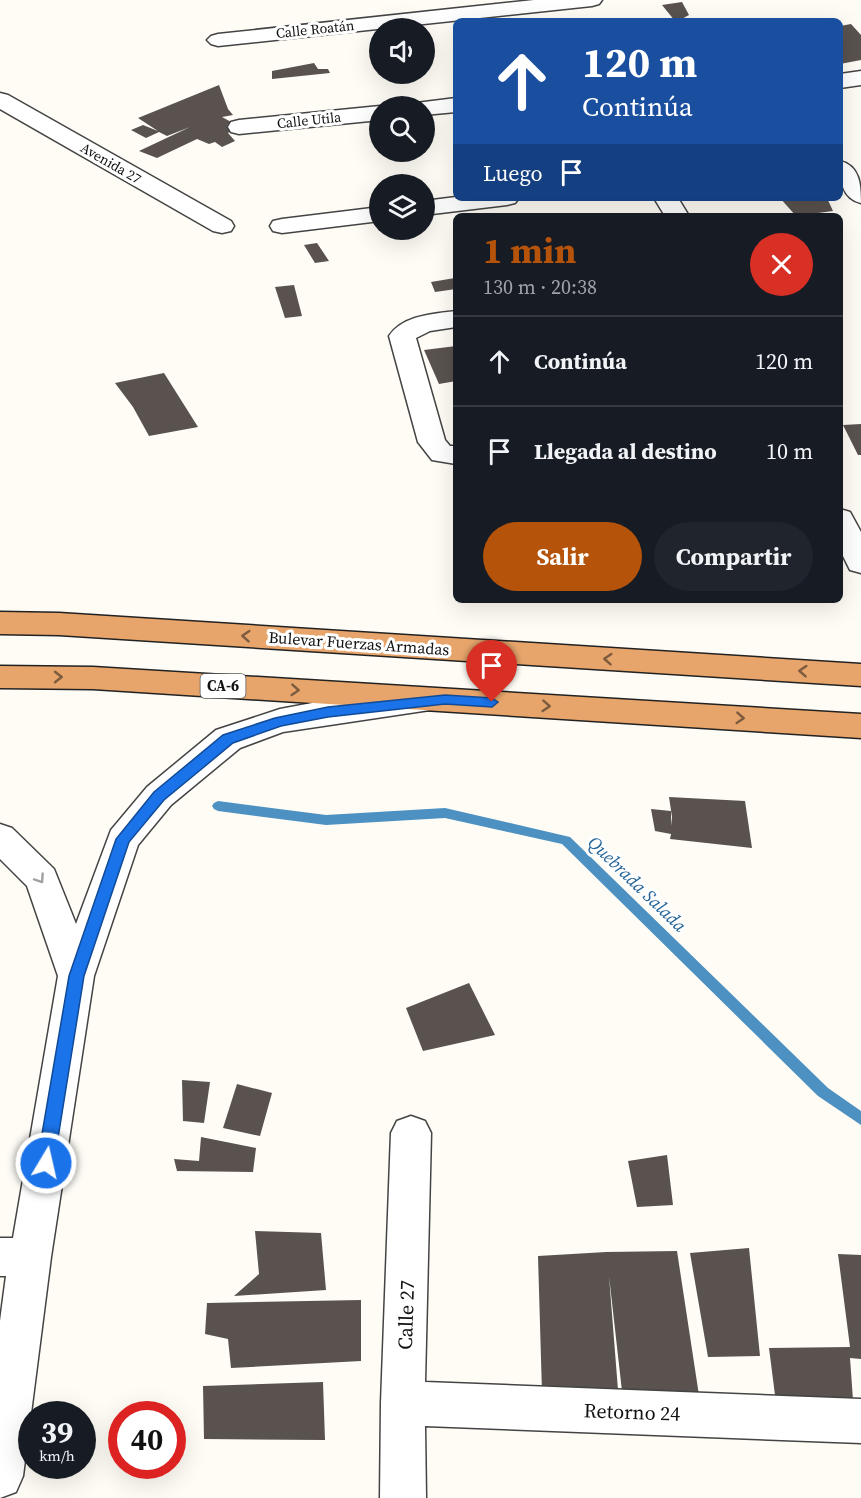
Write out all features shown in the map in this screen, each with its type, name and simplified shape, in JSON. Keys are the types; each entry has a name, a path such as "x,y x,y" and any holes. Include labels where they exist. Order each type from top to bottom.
{"highway":[{"name":"Bulevar Fuerzas Armadas","path":"0,623 59,624 861,675"},
{"name":"CA-6","path":"0,677 93,678 861,726"}],"street":[{"name":"Calle Roatán","path":"218,40 551,8 592,0"},
{"path":"843,81 861,78"},
{"name":"Avenida 27","path":"0,100 222,226"},
{"path":"435,107 453,105"},
{"name":"Calle Utila","path":"239,128 369,114"},
{"path":"435,207 482,201"},
{"path":"282,226 369,215"},
{"path":"453,319 410,328 402,336 432,442 442,454 453,455"},
{"path":"843,525 861,562"},
{"path":"0,1476 15,1257 76,976 123,839 159,796 228,739 280,721 328,712 445,700"},
{"path":"0,837 42,879 76,976"},
{"name":"Calle 27","path":"403,1498 403,1403 411,1133"},
{"name":"Retorno 24","path":"403,1403 861,1421"}],"building":[{"path":"682,2 689,15 684,18 673,18 662,5"},
{"path":"851,24 861,35 861,60 843,63 843,25"},
{"path":"314,63 318,69 328,69 330,73 272,79 272,71"},
{"path":"219,85 228,109 233,115 222,117 233,123 227,125 234,129 228,133 235,141 222,147 215,142 209,144 197,139 157,158 139,151 190,127 167,136 159,132 146,138 131,130 143,125 158,131 138,118"},
{"path":"783,201 828,201 833,211 818,213 793,213"},
{"path":"317,243 329,261 315,263 304,245"},
{"path":"453,278 453,289 435,292 431,282"},
{"path":"294,285 302,316 285,318 275,287"},
{"path":"453,346 453,382 439,384 424,350"},
{"path":"164,373 198,427 149,436 133,407 115,383"},
{"path":"861,424 861,455 858,455 843,425"},
{"path":"669,797 745,801 752,848 670,839 671,834 655,831 651,809 671,811 671,826 672,817"},
{"path":"469,983 495,1035 423,1051 406,1008"},
{"path":"182,1080 210,1082 204,1123 183,1121"},
{"path":"237,1084 272,1093 260,1136 223,1128"},
{"path":"201,1137 256,1148 253,1172 177,1171 174,1159 199,1161"},
{"path":"667,1155 673,1205 637,1207 628,1161"},
{"path":"255,1231 321,1233 326,1290 234,1296 259,1274"},
{"path":"749,1248 760,1356 708,1357 690,1253"},
{"path":"677,1251 700,1402 623,1400 609,1276 618,1390 542,1393 538,1256"},
{"path":"838,1254 861,1255 861,1359 850,1358 853,1400 775,1395 769,1348 850,1347"},
{"path":"361,1300 361,1361 231,1368 228,1339 205,1334 207,1303"},
{"path":"323,1382 325,1440 204,1439 203,1386"}],"waterway":[{"name":"Quebrada Salada","path":"218,806 326,820 445,813 566,840 823,1092 861,1119"}],"route":[{"path":"46,1163 76,976 123,839 159,796 228,739 280,721 328,712 445,700 492,702"}]}
